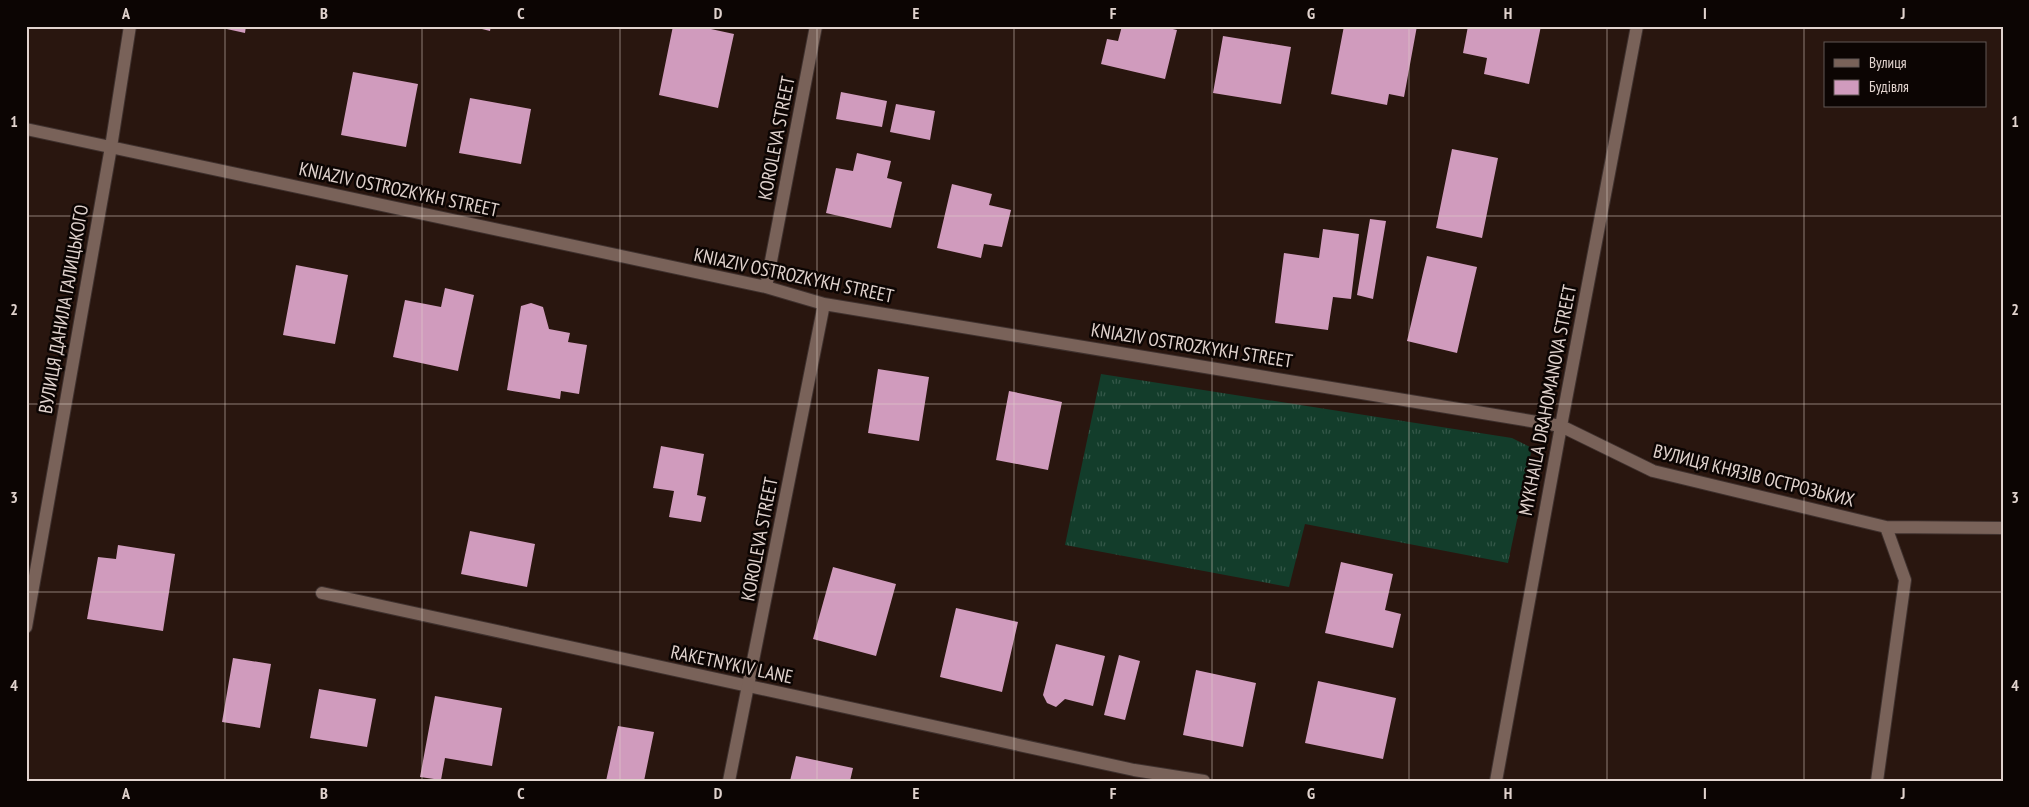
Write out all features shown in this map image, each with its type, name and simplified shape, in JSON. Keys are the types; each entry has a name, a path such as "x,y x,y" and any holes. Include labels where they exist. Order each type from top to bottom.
{"street":[{"name":"ВУЛИЦЯ ДАНИЛА ГАЛИЦЬКОГО","path":"26,627 111,147 130,26"},
{"name":"KOROLEVA STREET","path":"766,287 816,26"},
{"name":"MYKHAILA DRAHOMANOVA STREET","path":"1496,781 1560,426 1637,26"},
{"name":"KNIAZIV OSTROZKYKH STREET","path":"26,129 766,287 824,304 1560,426"},
{"name":"KOROLEVA STREET","path":"729,781 747,686 776,555 824,304"},
{"name":"ВУЛИЦЯ КНЯЗІВ ОСТРОЗЬКИХ","path":"1560,426 1654,471 1886,527 2003,528"},
{"path":"1876,781 1905,580 1886,527"},
{"name":"RAKETNYKIV LANE","path":"322,593 747,686 1133,775 1204,781"}],"green space":[{"path":"1101,374 1512,438 1532,448 1508,563 1305,524 1289,587 1065,545"}],"building":[{"path":"213,26 246,26 245,33"},
{"path":"470,26 491,26 490,31"},
{"path":"673,26 697,26 734,34 718,108 659,95"},
{"path":"1122,26 1160,26 1177,30 1165,79 1101,64 1107,39 1118,41"},
{"path":"1344,26 1417,26 1404,97 1389,94 1387,105 1331,94"},
{"path":"1468,26 1541,26 1529,84 1484,74 1487,58 1463,53"},
{"path":"1223,36 1291,47 1281,104 1213,93"},
{"path":"353,72 418,84 406,147 341,135"},
{"path":"841,92 887,101 882,127 836,119"},
{"path":"470,98 531,109 521,164 459,153"},
{"path":"896,104 935,111 930,140 890,132"},
{"path":"1452,149 1498,158 1482,238 1436,228"},
{"path":"857,153 891,161 887,178 902,182 891,228 826,213 836,168 853,171"},
{"path":"952,184 992,194 989,205 1011,210 1002,247 984,244 981,258 937,248"},
{"path":"1370,219 1386,221 1373,299 1357,295"},
{"path":"1323,229 1359,234 1351,299 1333,297 1328,330 1275,323 1284,253 1319,258"},
{"path":"1427,256 1477,267 1457,353 1407,341"},
{"path":"296,265 348,275 335,344 283,335"},
{"path":"445,288 474,295 458,371 393,357 405,300 441,307"},
{"path":"531,303 543,307 549,329 570,333 568,342 587,345 579,394 561,391 560,399 507,390 521,306"},
{"path":"878,369 929,377 919,441 868,433"},
{"path":"1009,391 1062,402 1048,470 996,460"},
{"path":"661,446 704,454 697,495 706,497 701,522 669,517 674,491 653,488"},
{"path":"470,531 535,544 527,587 461,574"},
{"path":"118,545 175,554 163,631 87,619 98,557 116,559"},
{"path":"1341,562 1393,574 1385,610 1401,614 1393,648 1325,633"},
{"path":"833,567 896,584 876,656 813,639"},
{"path":"956,608 1018,622 1002,692 940,677"},
{"path":"1056,644 1105,656 1093,706 1065,699 1056,707 1047,703 1043,695"},
{"path":"1119,655 1140,661 1125,720 1104,715"},
{"path":"233,658 271,664 260,728 222,722"},
{"path":"1196,670 1256,683 1243,747 1183,735"},
{"path":"1318,681 1396,698 1383,759 1305,743"},
{"path":"319,689 376,699 367,747 310,738"},
{"path":"435,696 502,708 492,766 445,758 441,780 420,777"},
{"path":"618,726 654,732 644,781 606,781"},
{"path":"796,756 853,768 850,781 790,781"}]}
